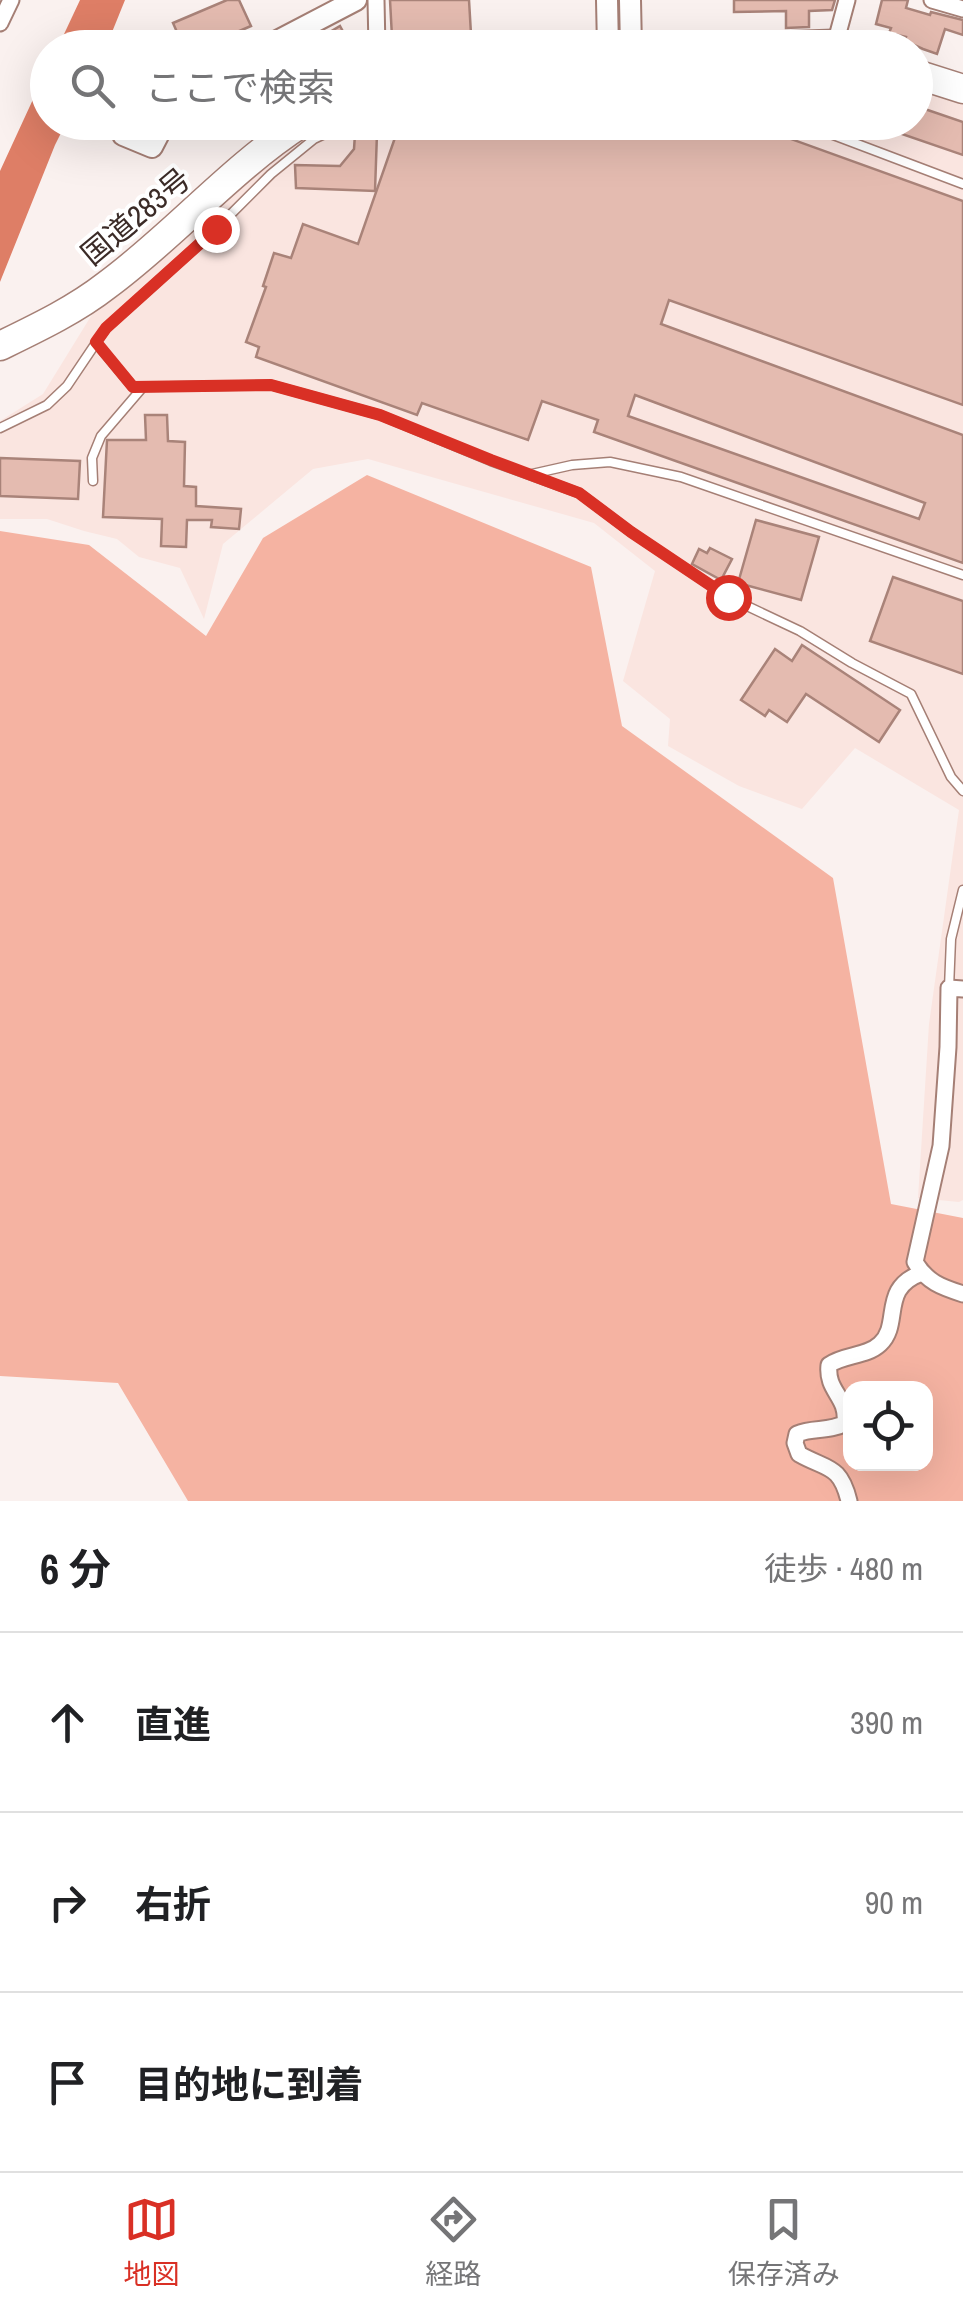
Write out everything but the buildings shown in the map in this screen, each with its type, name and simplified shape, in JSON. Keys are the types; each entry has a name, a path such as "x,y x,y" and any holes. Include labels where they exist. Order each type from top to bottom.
{"highway":[{"path":"933,69 963,78"},
{"path":"933,79 963,89"},
{"name":"国道283号","path":"11,333 92,283 258,140"},
{"name":"国道283号","path":"11,333 67,312 107,286 279,140"}],"street":[{"path":"0,23 10,0"},
{"path":"298,30 356,0"},
{"path":"376,0 377,30"},
{"path":"607,0 608,30"},
{"path":"630,0 631,30"},
{"path":"844,30 847,0"},
{"path":"932,0 963,9"},
{"path":"135,140 152,147 156,140"},
{"path":"956,989 941,1146 915,1262 934,1285 963,1294"},
{"path":"850,1501 846,1486 834,1469 798,1454 797,1434 834,1429 845,1423 842,1399 832,1390 828,1378 829,1365 880,1344 897,1293 903,1283 922,1273"}],"lane":[{"path":"0,428 46,405 68,386 106,328 313,140"},
{"path":"846,140 963,184"},
{"path":"96,342 133,387 271,385 380,415 579,493 728,597 800,631 911,694 952,777 963,790"},
{"path":"93,481 92,458 101,436 143,387"},
{"path":"530,475 572,465 610,462 682,477 963,576"},
{"path":"956,989 952,939 963,890"}],"shaded area":[{"path":"80,0 125,0 113,30 66,30"},
{"path":"933,90 963,101 963,1200 918,1198 929,1024 959,810 855,748 802,809 739,786 668,746 670,719 623,681 655,571 594,523 368,459 313,469 223,544 204,619 180,568 139,557 117,539 47,519 0,519 0,421 43,394 96,308 135,281 266,165 301,140 933,140"},
{"path":"30,106 30,140 58,140 0,282 0,171"},
{"path":"367,475 591,567 622,726 833,878 891,1204 963,1218 963,1501 188,1501 118,1383 0,1376 0,531 89,545 206,636 263,538"}],"route":[{"path":"216,229 106,328 96,342 133,387 271,385 380,415 579,493 728,597"}]}
